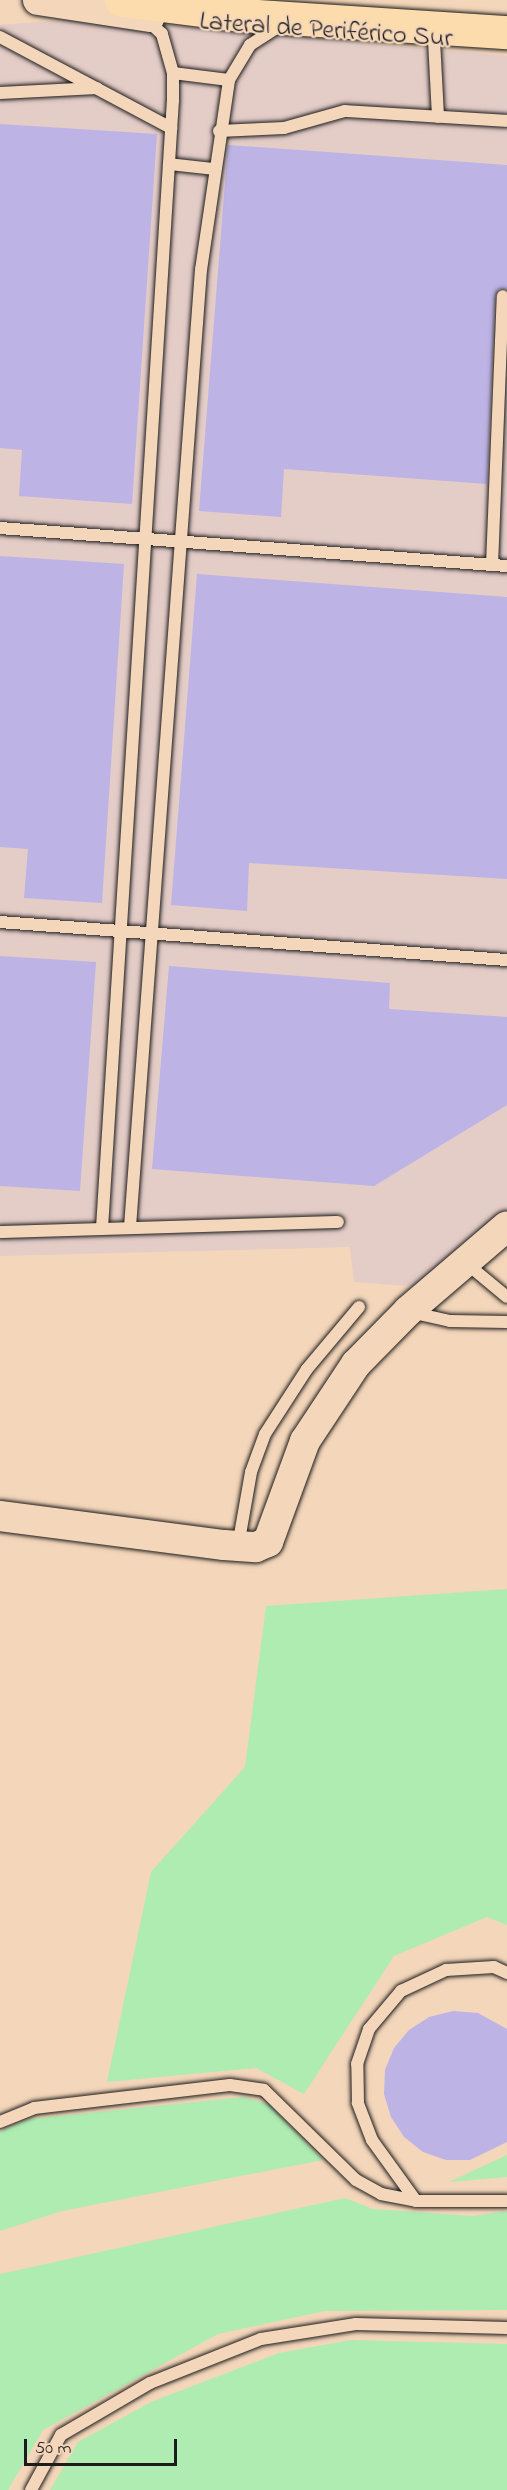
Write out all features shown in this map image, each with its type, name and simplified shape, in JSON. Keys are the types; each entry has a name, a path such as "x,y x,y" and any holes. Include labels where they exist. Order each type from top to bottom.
{"highway":[{"path":"132,8 507,32"}],"street":[{"name":"Lateral de Periférico Sur","path":"38,0 132,8 276,28 507,45"},
{"path":"0,1516 238,1546 268,1542 305,1441 356,1364 408,1311 507,1226"}],"lane":[{"path":"102,1228 173,74 162,34 132,8"},
{"path":"130,1227 201,270 219,131 229,80 250,45 276,28"},
{"path":"0,37 171,128"},
{"path":"434,40 438,117"},
{"path":"173,74 229,80"},
{"path":"0,93 97,87"},
{"path":"219,131 284,128 345,111 507,121"},
{"path":"169,164 214,169"},
{"path":"492,565 503,296"},
{"path":"0,528 507,566"},
{"path":"0,922 507,960"},
{"path":"0,1232 338,1222"},
{"path":"466,1263 507,1297"},
{"path":"238,1546 251,1472 265,1434 307,1369 359,1306"},
{"path":"408,1311 450,1321 507,1322"},
{"path":"416,2201 372,2140 358,2103 357,2064 369,2029 401,1991 446,1970 494,1967 507,1973"},
{"path":"0,2122 34,2108 230,2085 264,2090 356,2180 381,2194 416,2201 507,2201"},
{"path":"31,2490 61,2434 150,2383 261,2339 356,2324 507,2328"}],"shaded area":[{"path":"90,18 507,56 507,1214 420,1287 354,1282 350,1247 0,1256 0,25"}],"green space":[{"path":"507,1589 507,1925 487,1917 394,1956 304,2094 256,2068 107,2082 151,1872 245,1767 266,1606"},
{"path":"244,2097 269,2104 323,2160 62,2211 0,2231 0,2131 29,2119"},
{"path":"507,2155 507,2177 449,2182"},
{"path":"345,2198 373,2209 472,2216 507,2211 507,2310 325,2311 218,2334 43,2430 8,2490 0,2490 0,2274"},
{"path":"351,2340 507,2344 507,2490 50,2490 78,2442 151,2402 279,2353"}],"building":[{"path":"0,124 157,134 132,504 19,496 22,450 0,448"},
{"path":"228,145 507,165 507,289 499,289 495,296 487,484 284,469 281,517 199,511"},
{"path":"0,556 124,564 102,903 24,898 28,849 0,847"},
{"path":"197,574 507,597 507,879 249,863 247,911 171,905"},
{"path":"0,956 96,962 80,1191 0,1186"},
{"path":"169,966 390,983 389,1009 507,1017 507,1105 374,1186 152,1169"},
{"path":"453,2011 478,2013 507,2029 507,2142 470,2160 446,2160 423,2152 404,2137 391,2117 384,2094 385,2070 394,2048 409,2030 429,2017"}]}
